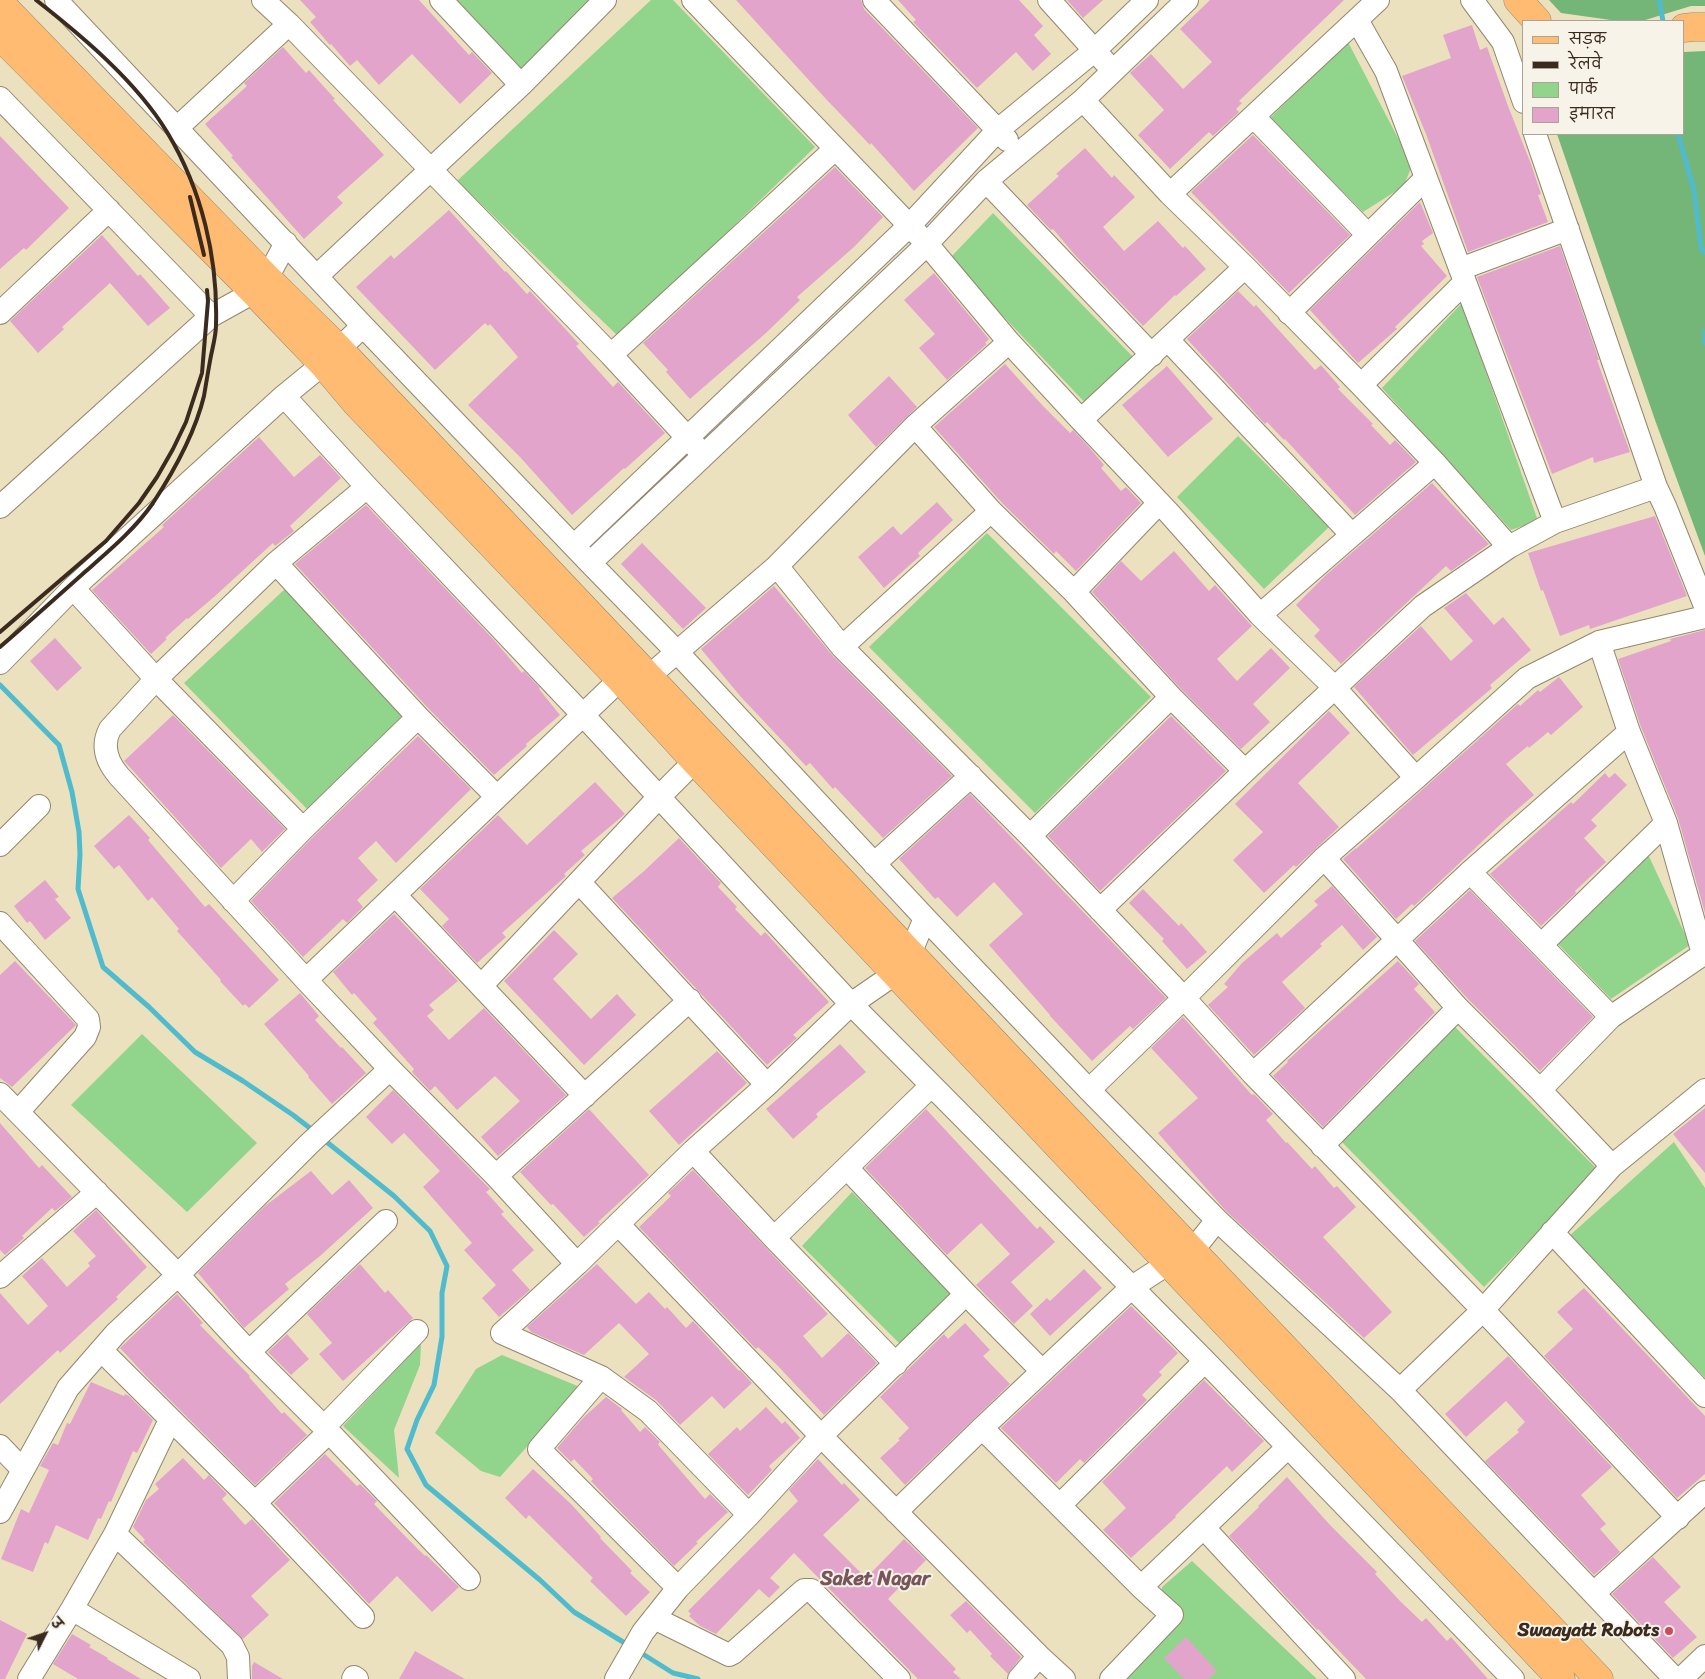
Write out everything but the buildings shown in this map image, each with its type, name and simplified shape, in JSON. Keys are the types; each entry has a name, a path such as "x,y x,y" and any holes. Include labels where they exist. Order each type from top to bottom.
{"main road":[{"path":"1518,0 1536,20"},
{"path":"0,3 260,285"},
{"path":"0,36 260,285 635,673 903,963 1169,1263 1561,1679"},
{"path":"635,673 695,761 903,963 1193,1250 1599,1679"}],"street":[{"path":"56,0 364,326 677,652 874,864 1089,1090 1217,1220 1400,1390 1664,1669"},
{"path":"263,0 289,24 611,355 703,455"},
{"path":"441,0 521,85"},
{"path":"317,276 521,85 605,0"},
{"path":"693,0 910,225 1009,342 1260,615 1334,687 1416,778"},
{"path":"874,0 1019,153"},
{"path":"1049,0 1113,71"},
{"path":"574,546 910,225 998,130 1094,51 1146,0"},
{"path":"590,563 927,244 986,180 1083,100 1187,0"},
{"path":"1170,194 1378,0"},
{"path":"1472,0 1503,42 1522,96"},
{"path":"1357,20 1386,71 1555,522"},
{"path":"177,128 289,24"},
{"path":"0,98 211,316"},
{"path":"1083,100 1170,194 1245,266 1361,385 1435,463 1509,547"},
{"path":"1254,116 1368,235"},
{"path":"1535,135 1656,487 1705,606"},
{"path":"611,355 835,149"},
{"path":"1289,313 1426,178"},
{"path":"986,180 1352,535"},
{"path":"0,313 108,210"},
{"path":"1361,385 1463,276 1568,229"},
{"path":"0,507 211,316 260,285 286,243"},
{"path":"1081,420 1160,348 1245,266"},
{"path":"1,662 73,588 284,396 331,357 364,326"},
{"path":"306,980 583,715 635,673 677,652 777,566 915,426 1009,342"},
{"path":"284,396 851,1004 1205,1361 1287,1448 1513,1679"},
{"path":"915,426 991,511 1074,592 1171,697 1245,770"},
{"path":"1260,615 1435,463"},
{"path":"367,487 276,563 156,679 110,729 106,736 107,757 114,770 306,980 390,1069 496,1176 577,1264"},
{"path":"1100,910 1245,770 1423,606 1509,547 1555,522 1656,487"},
{"path":"1074,592 1159,503"},
{"path":"842,647 991,511"},
{"path":"276,563 418,717 497,797"},
{"path":"777,566 842,647 1030,836 1184,998 1253,1074 1483,1310 1678,1518"},
{"path":"73,588 156,679 303,829"},
{"path":"1089,1090 1324,858 1527,678 1599,642 1705,617"},
{"path":"1540,1090 1611,1017 1704,954 1666,823 1630,732 1599,642"},
{"path":"1030,836 1171,697"},
{"path":"233,901 303,829 418,717"},
{"path":"1253,1074 1470,872 1630,732"},
{"path":"481,986 658,797 695,761"},
{"path":"874,864 970,776"},
{"path":"0,845 38,806"},
{"path":"1541,944 1666,823"},
{"path":"1324,858 1458,1008 1612,1166"},
{"path":"1470,872 1611,1017"},
{"path":"579,882 767,1085"},
{"path":"395,896 585,1096"},
{"path":"749,1516 648,1411 601,1376 502,1333 851,1004 903,963 925,918"},
{"path":"0,923 88,1019 89,1027 84,1037 18,1112"},
{"path":"496,1176 690,1000"},
{"path":"1322,1146 1458,1008"},
{"path":"0,1512 68,1388 101,1350 116,1333 178,1275 309,1144 390,1069"},
{"path":"774,1238 931,1086"},
{"path":"1400,1390 1483,1310 1612,1166 1705,1090"},
{"path":"0,1094 178,1275 249,1352 326,1429 469,1579"},
{"path":"694,1151 774,1238 896,1364"},
{"path":"847,1168 1042,1371"},
{"path":"0,1276 97,1192"},
{"path":"896,1512 1132,1287 1193,1250 1217,1220"},
{"path":"249,1352 386,1221"},
{"path":"618,1224 821,1436 1064,1679"},
{"path":"1552,1232 1705,1396"},
{"path":"620,1673 649,1625 678,1588 749,1516 821,1436 966,1294"},
{"path":"255,1503 417,1331"},
{"path":"101,1350 255,1503 363,1617"},
{"path":"1060,1505 1205,1361"},
{"path":"601,1376 539,1449 678,1588"},
{"path":"29,1679 115,1534 170,1420"},
{"path":"982,1428 1141,1587 1172,1615 1168,1633 1111,1679"},
{"path":"0,1446 23,1470"},
{"path":"1141,1587 1287,1448"},
{"path":"1594,1593 1705,1492"},
{"path":"1204,1528 1344,1679"},
{"path":"115,1534 236,1660"},
{"path":"649,1625 729,1654 740,1647 807,1589 811,1590 899,1679"},
{"path":"72,1609 189,1679"},
{"path":"1019,1679 1039,1656"},
{"path":"1681,1679 1705,1656"},
{"path":"353,1679 354,1677 357,1679"}],"green space":[{"path":"455,0 594,0 525,73"},
{"path":"651,0 673,0 815,147 619,337 457,181"},
{"path":"1549,0 1705,0 1705,6 1691,6 1645,20 1611,20 1561,13"},
{"path":"1348,42 1412,165 1404,186 1363,212 1270,118"},
{"path":"1705,51 1705,556 1655,420 1557,135 1685,135 1685,52"},
{"path":"993,213 1136,360 1091,409 949,259"},
{"path":"1462,303 1538,521 1511,530 1382,388"},
{"path":"1238,436 1329,527 1264,589 1177,497"},
{"path":"987,533 1151,697 1035,813 869,647"},
{"path":"285,589 405,718 309,811 184,683"},
{"path":"1647,852 1690,945 1611,999 1557,943"},
{"path":"1452,1024 1598,1170 1484,1287 1340,1140"},
{"path":"142,1034 257,1143 187,1212 71,1105"},
{"path":"1674,1142 1705,1188 1705,1378 1568,1237"},
{"path":"852,1192 954,1295 900,1344 802,1246"},
{"path":"421,1343 420,1365 394,1430 399,1478 343,1426"},
{"path":"502,1355 580,1387 500,1477 481,1471 435,1433 476,1369"},
{"path":"1192,1561 1317,1679 1108,1679 1162,1620 1162,1587"}],"waterway":[{"path":"1659,0 1663,20"},
{"path":"1678,135 1694,190 1701,248 1705,253"},
{"path":"1705,332 1705,343"},
{"path":"0,685 59,745 72,792 79,832 78,889 103,967 149,1007 195,1052 243,1081 315,1132"},
{"path":"323,1139 394,1196 430,1231 447,1266 442,1293 442,1337 434,1385 417,1420 407,1449 426,1485 540,1580 574,1612 628,1645"},
{"path":"638,1651 673,1673 698,1679"}],"railway":[{"path":"0,647 113,547 138,522 153,503 176,465 195,424 204,396 216,330 216,300 211,250 198,201 190,177 179,154 154,113 124,77 72,29 36,0"},
{"path":"190,197 204,255"},
{"path":"0,632 106,541 139,503 157,477 186,422 202,373 208,301 207,290"}],"place":[{"name":"Swaayatt Robots","path":"1669,1631"}],"district":[{"name":"Saket Nagar","path":"875,1580"}]}
